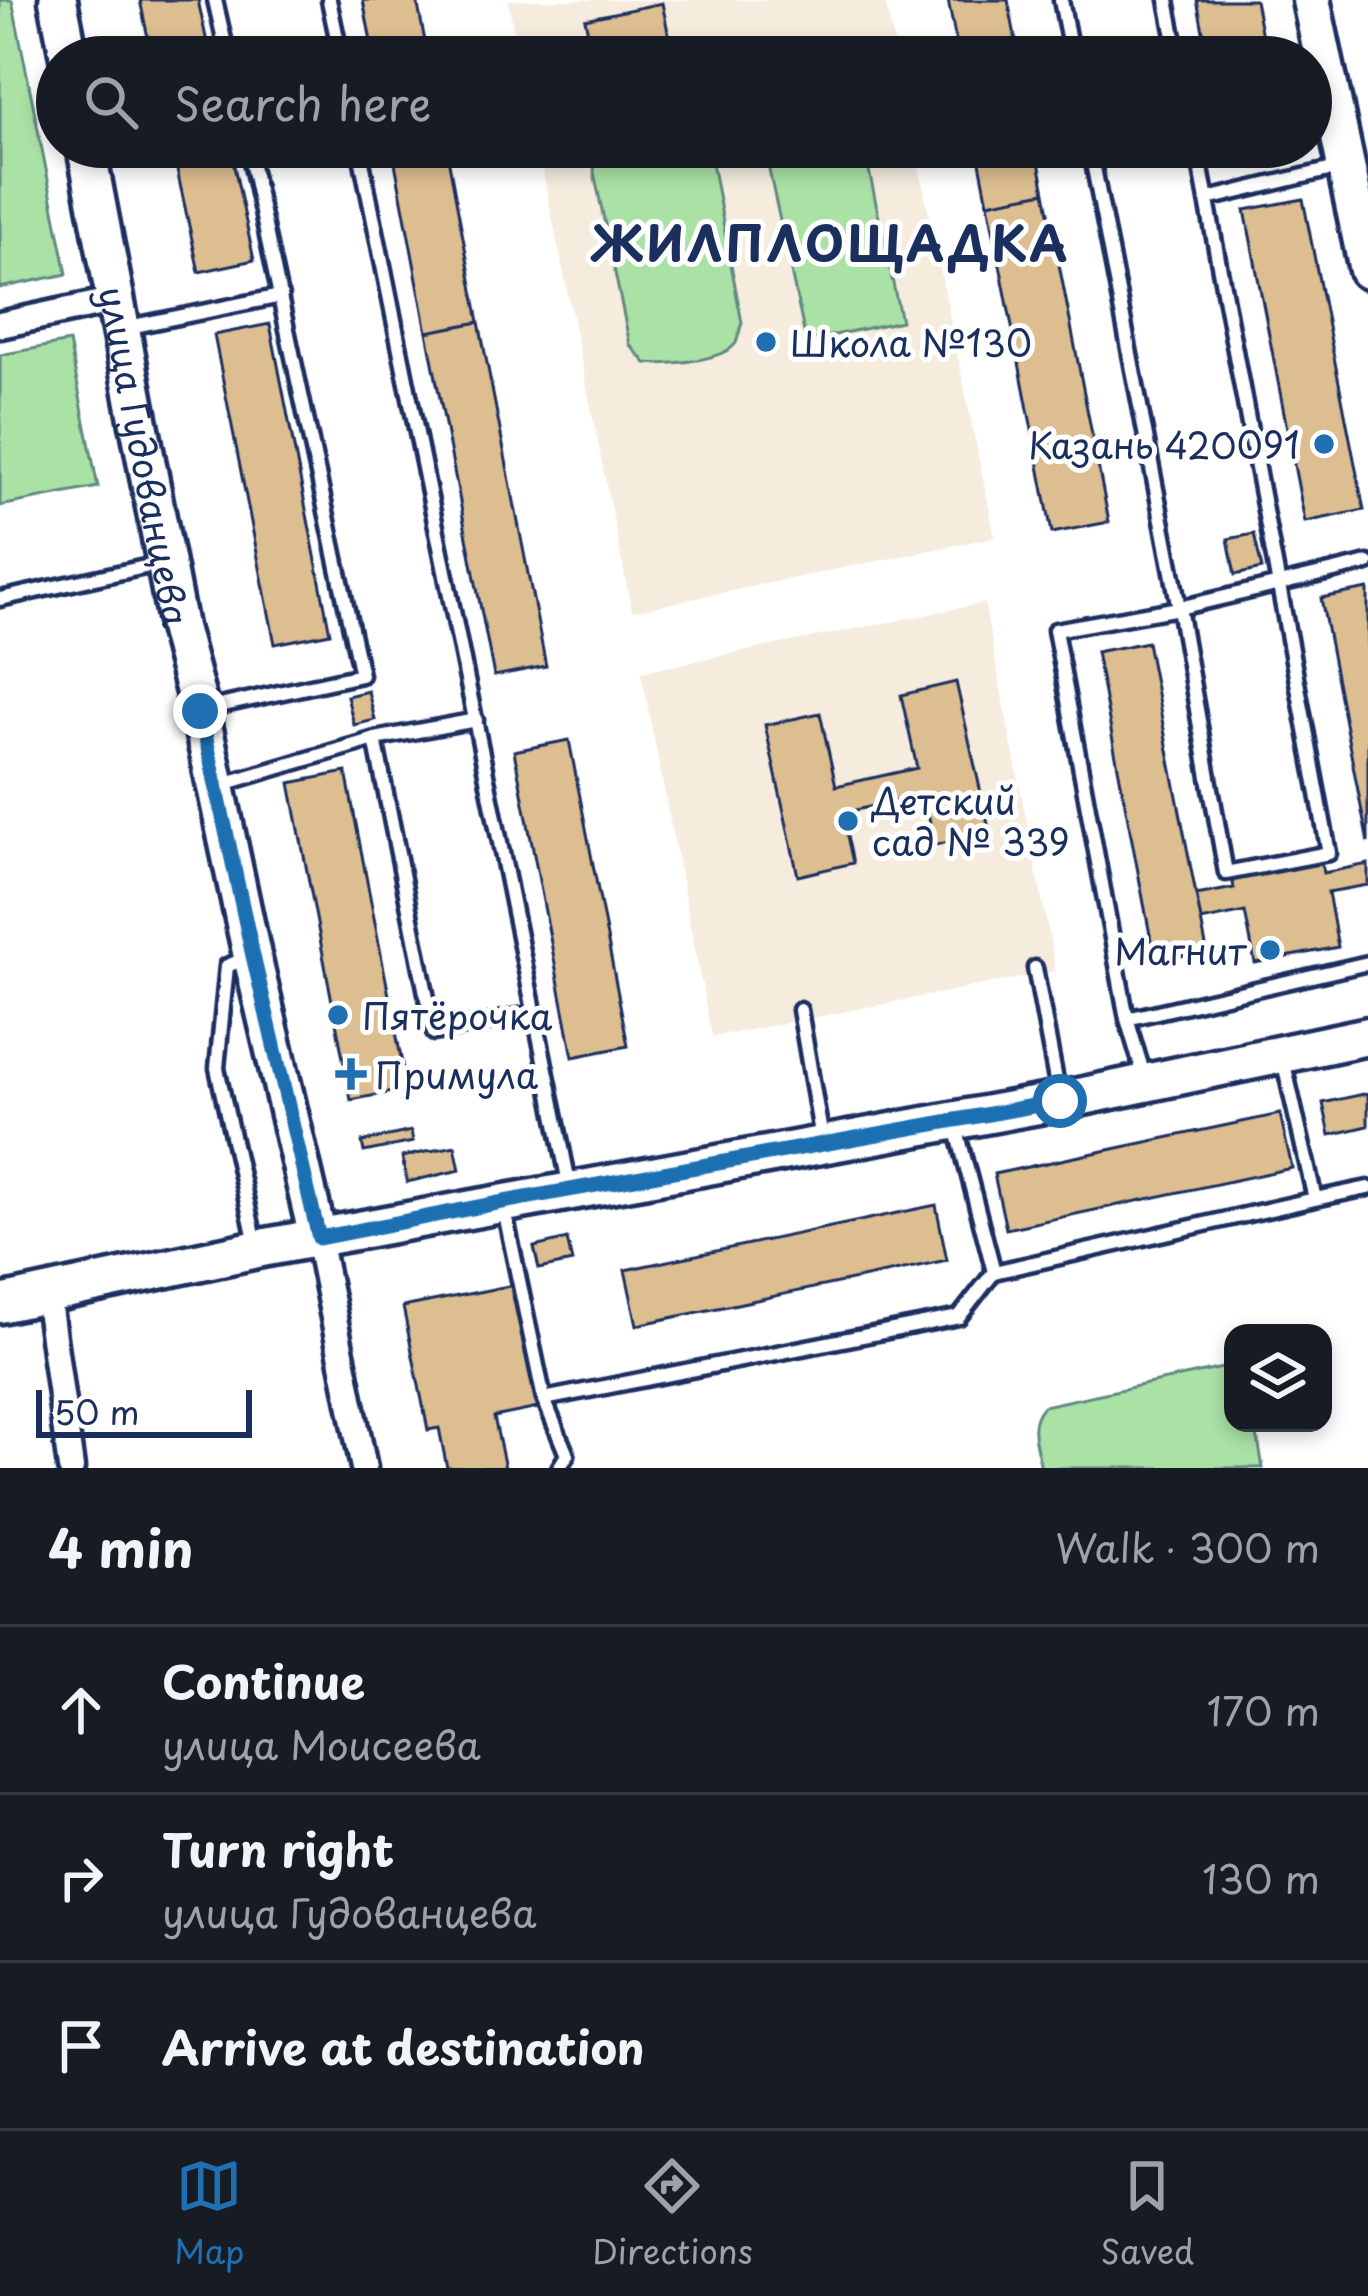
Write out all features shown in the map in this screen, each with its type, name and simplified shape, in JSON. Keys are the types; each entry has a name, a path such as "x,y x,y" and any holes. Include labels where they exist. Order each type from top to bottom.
{"street":[{"path":"58,0 65,36"},
{"path":"1312,0 1319,36"},
{"path":"1332,97 1368,270"},
{"name":"улица Гудованцева","path":"90,168 178,627 319,1238 364,1468"},
{"path":"0,325 118,315"},
{"path":"0,1304 257,1249 1060,1101 1368,1036"},
{"path":"47,1294 71,1468"}],"lane":[{"path":"215,0 223,36"},
{"path":"329,0 337,36"},
{"path":"1061,0 1068,36"},
{"path":"1167,0 1174,36"},
{"path":"1208,199 1346,165"},
{"path":"200,711 361,676 253,168"},
{"path":"363,168 570,1190"},
{"path":"1094,168 1226,873 1329,854 1201,168"},
{"path":"118,315 281,296"},
{"path":"0,599 166,563"},
{"path":"1146,1084 1127,1019 1054,629 1179,608 1368,563"},
{"path":"216,786 375,740 476,720"},
{"path":"375,740 434,1033 534,1013"},
{"path":"253,956 227,966 217,1068 257,1249"},
{"path":"1127,1019 1368,963"},
{"path":"1035,968 1060,1101"},
{"path":"800,1010 824,1144"},
{"path":"1282,1054 1315,1199"},
{"path":"955,1120 994,1273"},
{"path":"544,1400 959,1317 994,1273 1368,1188"},
{"path":"503,1202 544,1400 568,1455 560,1468"}],"shaded area":[{"path":"508,0 885,0 893,36 515,36"},
{"name":"Школа №130","path":"542,168 919,168 995,537 632,611"},
{"name":"Детский сад № 339","path":"984,603 1056,971 712,1037 641,672"}],"green space":[{"path":"0,0 12,0 36,120 36,168 46,168 67,274 0,288"},
{"path":"594,168 713,168 742,323 729,349 694,360 646,363 630,345"},
{"path":"769,168 868,168 901,321 806,341"},
{"path":"69,342 98,487 0,506 0,355"},
{"path":"1224,1368 1224,1432 1257,1432 1263,1468 1041,1468 1034,1428 1043,1406"}],"building":[{"path":"140,0 198,0 206,36 148,36"},
{"path":"363,0 417,0 424,36 370,36"},
{"path":"948,0 1008,0 1015,36 955,36"},
{"path":"1197,0 1255,0 1262,36 1204,36"},
{"path":"662,3 669,36 589,36 585,19"},
{"path":"177,168 234,168 254,260 199,272"},
{"path":"396,168 450,168 479,322 427,332"},
{"path":"981,168 1040,168 1045,192 988,203"},
{"path":"1045,192 1109,522 1052,533 988,203"},
{"path":"1303,199 1364,510 1305,522 1245,210"},
{"path":"479,322 546,666 494,676 427,332"},
{"path":"270,324 330,633 275,644 214,335"},
{"path":"1254,534 1262,569 1235,575 1228,539"},
{"path":"1368,589 1368,843 1321,598"},
{"path":"1147,642 1207,951 1155,961 1096,652"},
{"path":"956,682 990,833 935,845 924,795 842,813 853,863 798,876 765,725 820,713 836,786 917,768 901,695"},
{"path":"368,691 375,720 354,725 347,696"},
{"path":"569,740 628,1046 573,1057 514,751"},
{"path":"346,772 407,1089 351,1100 290,783"},
{"path":"1321,862 1323,873 1368,864 1368,885 1328,892 1338,947 1255,963 1245,912 1201,921 1196,895 1234,888 1232,878"},
{"path":"1368,1093 1368,1126 1330,1135 1323,1103"},
{"path":"1280,1114 1292,1168 1006,1229 994,1174"},
{"path":"411,1131 413,1142 364,1152 362,1142"},
{"path":"455,1146 460,1170 407,1182 402,1157"},
{"path":"936,1205 947,1260 637,1325 625,1270"},
{"path":"567,1239 572,1262 539,1269 534,1247"},
{"path":"513,1285 538,1408 494,1417 505,1468 447,1468 439,1428 428,1430 403,1307"}],"place":[{"name":"Школа №130","path":"766,342"},
{"name":"Казань 420091","path":"1324,444"},
{"name":"Детский сад № 339","path":"848,821"},
{"name":"Магнит","path":"1270,950"},
{"name":"Пятёрочка","path":"338,1015"},
{"name":"Примула","path":"351,1074"}],"district":[{"name":"ЖИЛПЛОЩАДКА","path":"831,242"}],"route":[{"path":"200,711 319,1238 1060,1101"}]}
